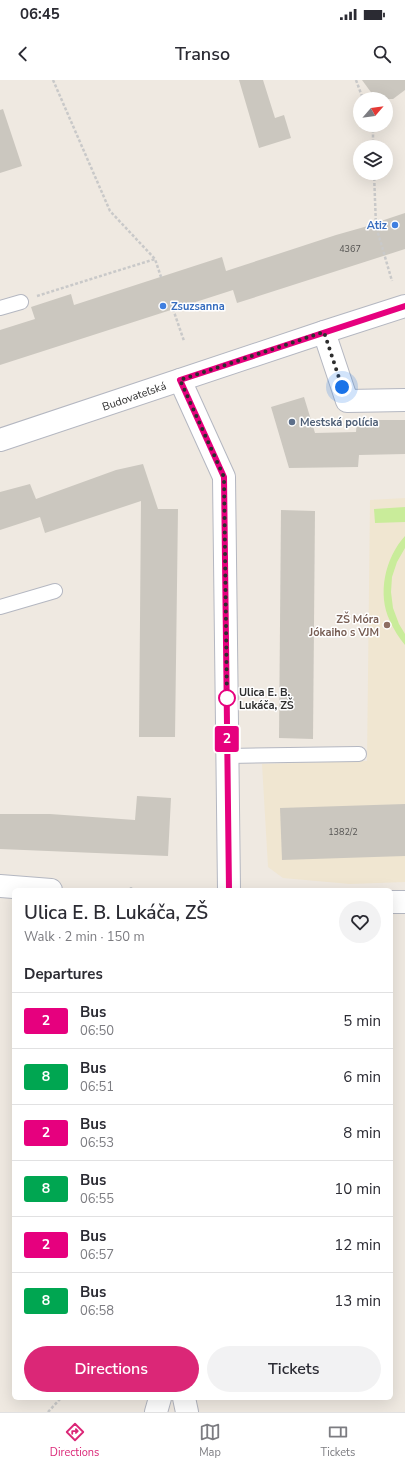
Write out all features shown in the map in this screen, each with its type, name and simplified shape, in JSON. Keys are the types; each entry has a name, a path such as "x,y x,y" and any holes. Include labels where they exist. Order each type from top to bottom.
{"street":[{"name":"Budovateľská","path":"0,440 405,306"},
{"path":"324,332 347,401 405,400"},
{"path":"180,380 224,477 229,888"},
{"path":"0,886 26,888"},
{"path":"393,902 405,902"},
{"path":"156,1412 159,1400"},
{"path":"184,1400 186,1412"}],"lane":[{"path":"0,308 21,302"},
{"path":"0,607 55,590"},
{"path":"228,756 359,754"}],"path":[{"path":"53,80 110,211 155,259 161,277"},
{"path":"356,80 360,92"},
{"path":"374,180 376,226 392,281"},
{"path":"21,302 155,259"},
{"path":"173,309 184,341"},
{"path":"48,1412 58,1400"}],"shaded area":[{"name":"ZŠ Móra Jókaiho s VJM","path":"405,498 405,882 350,884 283,878 268,867 262,764 367,761 370,500"}],"green space":[{"path":"405,507 405,522 375,523 374,509"},
{"path":"405,536 405,548 397,562 392,577 391,592 393,608 399,624 405,634 405,645 390,621 384,599 384,588 385,577 392,555"}],"building":[{"path":"239,80 263,80 275,118 284,115 291,138 259,148"},
{"path":"362,80 405,80 405,90 393,99 393,92 371,92"},
{"path":"3,109 22,166 0,173 0,110"},
{"path":"405,213 405,249 237,303 233,290 0,365 0,330 35,319 31,307 71,294 74,305 222,257 226,271 336,235 382,222 381,221"},
{"path":"304,397 315,433 356,432 357,420 405,420 405,454 359,455 358,467 289,468 271,407"},
{"path":"143,464 158,509 178,509 175,737 139,737 141,501 45,533 40,517 0,530 0,492 30,484 36,499 116,470"},
{"path":"281,510 315,511 313,739 279,738"},
{"path":"137,796 171,798 168,856 0,849 0,814 50,814 135,820"},
{"path":"405,804 405,856 282,860 280,808"}],"bus line":[{"name":"2","path":"229,888 224,477 180,380 405,306"}],"place":[{"name":"Atiz","path":"395,225"},
{"name":"Zsuzsanna","path":"163,306"},
{"name":"Mestská polícia","path":"292,422"},
{"name":"ZŠ Móra Jókaiho s VJM","path":"387,625"},
{"name":"Ulica E. B. Lukáča, ZŠ","path":"227,698"}],"route":[{"path":"227,698 224,477 180,380 324,332 342,387"}]}
